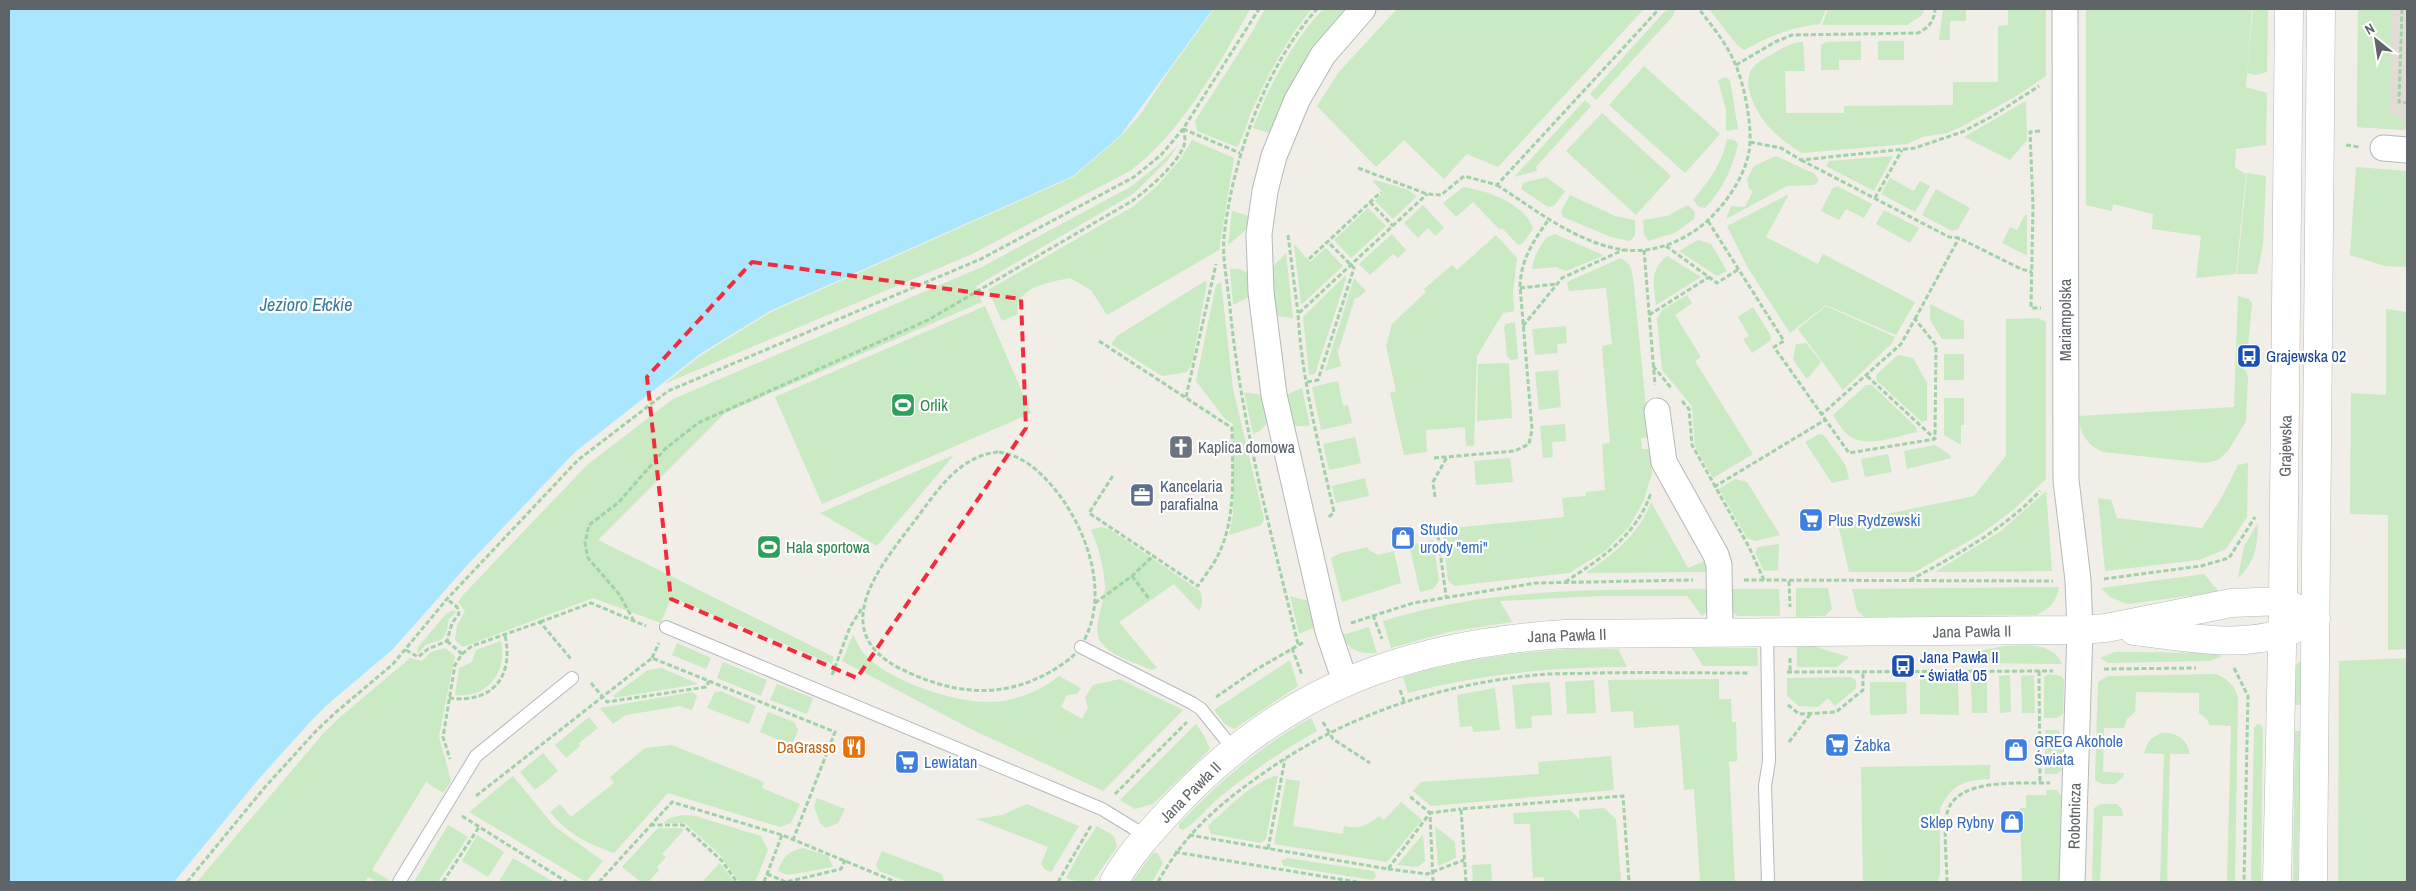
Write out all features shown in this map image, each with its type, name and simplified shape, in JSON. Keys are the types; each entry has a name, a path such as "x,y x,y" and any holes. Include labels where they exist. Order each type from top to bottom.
{"main road":[{"name":"Grajewska","path":"2277,882 2283,601 2289,9"},
{"name":"Grajewska","path":"2313,882 2321,9"},
{"path":"2283,601 2316,619"},
{"name":"Jana Pawła II","path":"2093,629 2231,603 2283,601"},
{"name":"Jana Pawła II","path":"1114,882 1146,836 1207,772 1234,750 1289,711 1345,681 1420,655 1491,640 1565,634 2093,629 2233,641 2282,635 2316,619"}],"street":[{"path":"1345,681 1328,631 1274,395 1261,292 1258,234 1265,191 1274,156 1297,100 1323,55 1363,9"},
{"name":"Mariampolska","path":"2065,9 2066,480 2078,580 2093,629"},
{"path":"2383,148 2407,150"},
{"path":"1657,411 1662,458 1716,555 1720,579 1720,632"},
{"name":"Robotnicza","path":"2072,882 2078,670 2093,629"}],"lane":[{"path":"666,627 1102,808 1146,836"},
{"path":"1768,631 1769,761 1765,786 1768,882"},
{"path":"1081,647 1201,709 1234,750"},
{"path":"399,882 451,808 460,783 481,750 575,672"}],"path":[{"path":"187,882 265,787 316,731 406,650 447,599 578,460 668,391 981,259 1134,177 1161,155 1184,129 1259,9"},
{"path":"1184,129 1240,154 1252,123 1281,61 1298,33 1317,9"},
{"path":"1497,185 1659,9"},
{"path":"1358,168 1427,194 1441,195 1464,176 1497,185 1549,219 1599,244 1623,250 1644,250 1666,246 1694,232 1708,221 1735,185 1744,166 1750,142 1742,84 1736,65 1717,33 1698,9"},
{"path":"1736,65 1775,42 1792,35 1918,33 1927,29 1933,22 1935,9"},
{"path":"2402,9 2398,102 2407,103"},
{"path":"1801,160 1902,150 1962,132 1991,117 2041,85"},
{"path":"634,621 619,594 588,558 585,542 589,525 619,502 681,434 698,423 928,320 1132,201 1146,191 1177,157 1185,142 1184,129"},
{"path":"2348,139 2346,146 2383,148"},
{"path":"1750,142 1781,148 1949,237 1959,238 2021,269 2032,272"},
{"path":"1875,198 1902,150"},
{"path":"1309,259 1381,192"},
{"path":"1298,314 1427,194"},
{"path":"1370,202 1393,226"},
{"path":"1434,458 1515,451 1529,444 1532,429 1520,270 1526,255 1549,219"},
{"path":"1708,221 1784,340 1774,348 1849,453 1935,439"},
{"path":"1288,235 1306,382 1334,512 1328,519"},
{"path":"1822,415 1901,344 1959,238"},
{"path":"1306,382 1318,380 1354,268 1328,242"},
{"path":"1666,246 1717,283 1739,269"},
{"path":"1523,327 1562,278 1623,250"},
{"path":"1644,250 1657,411"},
{"path":"1186,397 1193,375 1216,264"},
{"path":"1649,315 1709,277"},
{"path":"1520,288 1557,284"},
{"path":"1915,320 1936,345 1935,439"},
{"path":"1099,341 1232,428 1231,489 1227,532 1219,554 1198,586 1089,513 1114,474"},
{"path":"1653,366 1689,410 1692,445 1749,547 1764,580"},
{"path":"1867,376 1935,439"},
{"path":"1714,487 1825,420"},
{"path":"825,692 850,627 863,606 869,587 879,568 940,488 962,464 974,457 999,452 1012,454 1038,471 1067,506 1086,544 1095,583 1095,604 1081,647 1056,668 1023,685 989,692 960,689 938,684 905,670 875,651 865,631 863,606"},
{"path":"1435,497 1433,482 1447,457"},
{"path":"1565,582 1609,552 1634,525 1649,498 1662,458"},
{"path":"1910,581 1985,538 2016,514 2044,487"},
{"path":"1437,528 1446,596"},
{"path":"1095,604 1132,576 1154,555"},
{"path":"1058,882 1077,846 1102,808 1201,709 1257,669 1298,644 1392,608 1446,596 1536,583 1720,579 2078,580 2201,566 2229,558"},
{"path":"1132,576 1150,600"},
{"path":"447,599 457,607 459,614 452,623 447,641"},
{"path":"460,783 454,775 443,737 455,665 462,654 472,646 591,603 649,627"},
{"path":"540,622 575,672"},
{"path":"449,698 474,699 497,684 507,662 508,649 505,635"},
{"path":"406,650 418,657 428,648 447,641"},
{"path":"447,641 462,654"},
{"path":"568,882 451,808 652,658 835,732 794,840"},
{"path":"2234,667 2248,696 2244,882"},
{"path":"1158,882 1189,835 1225,801 1285,758 1328,732 1358,718 1404,701 1442,691 1496,680 1538,675 2204,668"},
{"path":"2039,671 2040,783"},
{"path":"1782,700 1799,714 1836,712 1863,690 1863,672"},
{"path":"589,681 607,702 706,687 709,681"},
{"path":"1783,749 1812,713"},
{"path":"1328,732 1333,739 1370,763"},
{"path":"1268,849 1285,758"},
{"path":"1947,882 1946,814 1956,797 1977,787 2074,781"},
{"path":"1408,795 1430,813 1624,796 1629,882"},
{"path":"599,882 672,802 782,835 896,882"},
{"path":"1461,810 1466,882"},
{"path":"1388,869 1430,813"},
{"path":"1430,813 1433,882"},
{"path":"650,825 683,825 722,861 737,882"},
{"path":"443,882 479,827"},
{"path":"764,882 782,835"},
{"path":"1189,835 1427,874 1464,860"},
{"path":"1146,836 1176,853 1357,882"},
{"path":"767,874 786,882 841,869 845,860"}],"highlighted area":[{"path":"752,262 1021,299 1026,428 857,678 671,599 647,377"}],"shaded area":[{"path":"2358,9 2407,9 2407,130 2357,127"}],"green space":[{"path":"1214,9 1250,9 1226,52 1182,118 1166,138 1130,171 970,255 664,384 700,356 771,312 1073,177 1120,137 1140,115"},
{"path":"1265,9 1312,9 1294,32 1272,69 1237,147 1197,131 1195,121"},
{"path":"1323,9 1346,9 1312,52 1285,99 1269,133 1253,128 1266,96 1282,65 1301,36"},
{"path":"1397,9 1644,9 1498,167 1467,154 1444,179 1404,140 1376,167 1317,106 1339,72"},
{"path":"1667,9 1675,9 1673,16 1596,100 1590,94"},
{"path":"1709,9 1826,9 1820,24 1781,33 1744,50 1737,45"},
{"path":"1828,9 1925,9 1921,16 1907,25 1822,25"},
{"path":"1943,9 1966,9 1966,21 1950,21 1950,40 1939,40"},
{"path":"2008,9 2046,9 2046,76 2018,95 1947,133 1922,137 1907,144 1802,153 1774,133 1757,110 1750,95 1748,79 1754,67 1786,46 1803,42 1805,71 1785,71 1786,113 1844,113 1844,106 1953,105 1953,82 1998,82 1998,26 2008,25"},
{"path":"2086,9 2252,9 2243,125 2246,87 2267,93 2266,145 2236,149 2235,168 2246,174 2236,274 2196,278 2201,236 2152,229 2153,214 2113,204 2112,211 2086,205"},
{"path":"2253,9 2268,9 2267,72 2255,75 2247,73"},
{"path":"2358,9 2390,9 2392,11 2390,115 2402,119 2404,130 2357,127"},
{"path":"1861,41 1861,60 1839,60 1839,70 1821,70 1821,45 1826,42"},
{"path":"1878,41 1904,41 1904,60 1878,60"},
{"path":"1644,66 1720,134 1685,173 1609,105"},
{"path":"1725,77 1730,80 1738,129 1726,131 1726,110 1718,80"},
{"path":"1585,100 1591,106 1536,167 1537,171 1514,177"},
{"path":"2026,101 2027,140 2010,160 1964,137"},
{"path":"1602,113 1671,176 1636,215 1566,151"},
{"path":"1727,139 1734,140 1738,144 1730,170 1722,186 1711,201 1705,208 1699,207 1693,200 1714,172 1722,156"},
{"path":"1192,140 1234,158 1219,250 1107,315 1091,290 1070,278 1044,284 1027,292 1021,298 1018,305 1018,314 1002,321 988,290 1134,206 1159,184 1180,160"},
{"path":"1178,145 1168,160 1133,194 976,286 982,302 725,413 598,540 834,657 832,664 671,597 661,623 593,598 463,647 455,640 457,626 465,611 458,602 464,594 587,465 673,399 982,267 1130,187 1156,167"},
{"path":"1776,156 1815,174 1819,181 1814,185 1787,186 1726,219 1731,206 1745,207 1753,191 1749,189 1747,179 1754,166"},
{"path":"1893,156 1874,191 1826,166 1829,161"},
{"path":"2356,167 2407,171 2407,267 2385,266 2350,255"},
{"path":"2247,173 2266,176 2263,245 2257,274 2237,274"},
{"path":"1546,177 1565,191 1554,206 1548,207 1521,189 1523,183"},
{"path":"1890,178 1914,191 1920,181 1930,186 1915,212 1881,194"},
{"path":"1375,180 1406,189 1417,196 1393,219 1375,201 1383,192 1372,181"},
{"path":"1837,186 1872,204 1864,218 1846,209 1839,220 1821,211 1832,189"},
{"path":"1463,187 1493,195 1522,212 1529,220 1533,229 1522,244 1518,245 1502,228 1500,230 1473,202 1456,217 1443,203"},
{"path":"1936,189 1970,208 1958,229 1952,231 1922,215"},
{"path":"1789,194 1766,237 1818,264 1823,254 1915,302 1896,335 1826,305 1790,333 1748,268 1727,226"},
{"path":"1570,195 1615,216 1635,220 1635,235 1630,241 1611,237 1563,217 1561,211"},
{"path":"1423,205 1444,228 1435,236 1428,228 1418,238 1404,223"},
{"path":"1688,205 1695,212 1694,219 1675,233 1648,241 1644,234 1643,220 1667,216"},
{"path":"1368,208 1386,226 1351,258 1334,240"},
{"path":"1884,210 1919,228 1910,243 1876,224"},
{"path":"1232,211 1249,216 1247,229 1228,245"},
{"path":"2025,215 2027,215 2026,255 2002,243 2010,227 2017,230"},
{"path":"1392,234 1406,250 1398,258 1393,254 1370,275 1359,264"},
{"path":"1555,234 1603,256 1566,271 1556,267 1532,269 1542,244 1547,237"},
{"path":"1496,235 1517,258 1513,291 1514,311 1503,313 1477,356 1474,446 1466,446 1465,427 1426,430 1427,452 1404,455 1390,393 1396,391 1386,346 1392,324 1426,292 1424,289 1452,265 1457,270"},
{"path":"1698,240 1711,244 1727,271 1717,276 1679,251"},
{"path":"1294,244 1310,262 1326,248 1343,266 1301,305"},
{"path":"1286,253 1293,318 1275,316 1270,270"},
{"path":"1667,256 1701,277 1656,305 1655,272"},
{"path":"1621,258 1630,265 1633,277 1649,437 1641,438 1642,449 1650,449 1652,473 1644,500 1629,527 1605,551 1569,573 1454,586 1448,580 1442,529 1564,517 1562,498 1586,496 1586,492 1605,490 1602,444 1610,443 1602,346 1612,344 1606,288 1569,291 1567,282"},
{"path":"1230,269 1240,269 1249,274 1251,296 1233,305"},
{"path":"1346,275 1315,374 1309,375 1303,317"},
{"path":"1354,278 1366,291 1358,298 1355,298 1338,352 1341,366 1325,371"},
{"path":"1205,281 1207,283 1192,363 1187,372 1162,376 1111,344 1117,336"},
{"path":"1221,282 1233,389 1264,519 1261,525 1229,535 1233,515 1233,424 1225,419 1196,381 1216,285"},
{"path":"1687,295 1692,303 1675,315 1701,357 1695,361 1753,454 1713,478 1695,446 1692,406 1662,370 1657,319 1662,310"},
{"path":"2238,296 2249,299 2252,303 2248,346 2243,348 2242,368 2246,371 2248,377 2246,421 2228,451 2218,460 2206,463 2103,452 2085,438 2079,416 2234,407"},
{"path":"1930,304 1964,321 1964,339 1942,339 1930,320"},
{"name":"Orlik","path":"985,306 1031,413 822,504 775,397"},
{"path":"1826,306 1895,337 1892,343 1843,390 1798,329"},
{"path":"1753,307 1771,336 1770,341 1752,353 1743,339 1749,336 1738,317"},
{"path":"2386,309 2407,312 2407,649 2388,650 2388,515 2350,514 2351,393 2386,395"},
{"path":"2038,318 2046,322 2046,479 2013,510 1982,533 1915,572 1849,572 1838,524 1974,496 2006,456 2006,319"},
{"path":"1515,322 1518,359 1511,360 1507,356 1504,327 1506,324"},
{"path":"1566,326 1567,343 1557,344 1558,353 1535,355 1532,329"},
{"path":"1806,343 1821,362 1808,378 1805,377 1793,359 1796,344"},
{"path":"1944,354 1964,354 1964,380 1944,380"},
{"path":"1898,355 1913,358 1927,383 1927,420 1922,422 1877,381 1876,375"},
{"path":"1509,363 1512,418 1477,421 1478,364"},
{"path":"1558,370 1561,407 1539,410 1535,372"},
{"path":"1338,381 1343,406 1348,405 1352,423 1321,430 1312,387"},
{"path":"1866,385 1872,385 1916,427 1917,432 1890,439 1872,441 1854,439 1847,434 1833,415"},
{"path":"1302,388 1310,426 1293,426 1286,395"},
{"path":"1244,392 1262,395 1268,422 1260,431 1253,434"},
{"path":"1944,398 1964,398 1964,425 1961,425 1961,445 1944,435"},
{"path":"1565,424 1566,441 1552,442 1553,457 1543,458 1540,426"},
{"path":"1819,434 1824,435 1846,466 1849,479 1832,483 1805,442"},
{"path":"1355,437 1361,463 1329,470 1323,444"},
{"path":"1935,445 1950,455 1951,458 1907,469 1904,451"},
{"path":"1888,454 1892,472 1865,477 1861,459"},
{"path":"954,455 877,546 820,513"},
{"path":"1510,458 1513,482 1476,485 1474,461"},
{"path":"2248,463 2247,517 2226,549 2199,560 2105,571 2098,498 2111,500 2117,518 2202,528 2222,497 2238,465"},
{"path":"1365,478 1369,496 1336,503 1332,486"},
{"path":"1735,479 1747,482 1780,535 1755,541 1747,538 1719,489"},
{"path":"2046,491 2052,571 1935,572 2001,531"},
{"path":"1651,502 1688,568 1705,561 1707,572 1586,573 1624,543 1640,524"},
{"path":"2258,523 2257,539 2252,559 2238,578 2244,546"},
{"path":"1101,527 1109,529 1200,591 1202,596 1199,611 1174,584 1119,622 1157,668 1151,670 1119,656 1103,645 1099,639 1098,624 1105,585 1100,557 1091,530"},
{"path":"1433,540 1439,581 1433,589 1420,592 1409,545"},
{"path":"1779,544 1778,570 1764,571 1755,552 1758,547"},
{"path":"1368,547 1369,550 1378,555 1394,551 1401,583 1342,602 1331,558 1341,553"},
{"path":"2204,574 2219,592 2127,604 2110,597 2101,588"},
{"path":"2059,587 2052,604 2036,615 1864,617 1857,610 1852,589"},
{"path":"1796,588 1828,588 1832,609 1825,616 1796,617"},
{"path":"1708,589 1708,610 1702,616 1687,596 1601,596 1500,601 1512,622 1448,632 1391,648 1383,621 1424,610 1504,596 1585,591"},
{"path":"1731,589 1779,589 1780,616 1738,616 1730,611"},
{"path":"1290,596 1309,601 1315,627 1299,634"},
{"path":"453,610 456,612 449,619 446,634 441,640 425,645 419,653 417,651 418,647 446,614"},
{"path":"1369,627 1377,653 1360,652 1351,648 1342,635"},
{"path":"853,634 869,659 894,676 927,690 961,699 991,702 1009,700 1036,691 1059,676 1081,688 1077,694 1067,695 1061,707 1082,719 1088,708 1085,698 1093,685 1120,679 1183,710 1103,791 971,729 842,661"},
{"path":"501,641 501,663 493,681 477,693 455,695 459,668 472,662 476,650"},
{"path":"677,643 711,658 706,669 672,655"},
{"path":"1813,646 1849,657 1837,667 1797,667 1797,647"},
{"path":"2005,646 2037,646 2045,648 2052,651 2062,664 1981,663 1968,653"},
{"path":"445,648 455,656 439,736 451,781 443,793 426,782 372,870 389,880 388,882 377,882 368,877 365,882 197,882 322,735 339,718 410,658 422,661 431,652"},
{"path":"1692,648 1757,648 1758,666 1703,666"},
{"path":"1569,649 1618,649 1627,667 1572,668 1489,676 1408,693 1403,677 1485,658"},
{"path":"2115,652 2222,653 2221,657 2209,661 2108,663 2100,658"},
{"path":"2407,658 2407,882 2338,882 2339,661"},
{"path":"1290,660 1298,686 1234,729 1225,724 1214,710"},
{"path":"2301,661 2303,705 2294,705 2295,665"},
{"path":"723,662 767,680 761,696 717,678"},
{"path":"662,668 698,684 614,698 614,695 648,670"},
{"path":"2049,674 2061,676 2064,680 2063,714 2057,718 2044,718 2044,677"},
{"path":"2216,674 2230,683 2235,689 2238,698 2235,882 2227,882 2231,726 2210,725 2206,718 2199,713 2199,693 2136,692 2135,712 2127,719 2124,728 2104,728 2103,772 2124,773 2123,777 2115,784 2102,784 2095,780 2098,682 2108,676"},
{"path":"1971,675 1987,675 1987,713 1972,713"},
{"path":"2010,675 2011,712 2000,713 1999,676"},
{"path":"2034,675 2035,713 2022,713 2021,676"},
{"path":"1920,676 1958,676 1959,715 1920,714"},
{"path":"1851,677 1856,680 1856,688 1835,706 1828,698 1818,707 1799,706 1787,696 1787,678"},
{"path":"1719,679 1719,699 1731,699 1732,722 1736,722 1737,761 1729,762 1735,882 1700,882 1694,789 1684,790 1679,725 1634,728 1633,711 1611,712 1608,680"},
{"path":"1594,680 1596,713 1567,714 1565,682"},
{"path":"1550,682 1552,715 1531,716 1532,728 1516,729 1512,685"},
{"path":"1870,682 1906,682 1907,714 1870,715"},
{"path":"777,684 813,698 807,714 770,700"},
{"path":"1495,688 1500,730 1473,732 1472,726 1460,727 1457,695"},
{"path":"720,691 756,706 749,724 707,708 715,692"},
{"path":"692,692 697,696 692,710 680,706 626,715 613,724 600,708"},
{"path":"768,712 794,722 798,730 791,748 778,743 779,740 760,732"},
{"path":"589,717 598,728 579,743 580,746 566,758 555,745"},
{"path":"1311,718 1317,731 1244,778 1216,800 1188,827 1183,830 1179,828 1179,824 1240,766 1274,741"},
{"path":"1196,724 1205,737 1210,749 1153,804 1135,809 1120,800"},
{"path":"2257,724 2263,728 2261,882 2251,882 2254,728"},
{"path":"2045,730 2057,730 2062,734 2062,770 2057,774 2045,774"},
{"path":"2295,731 2300,731 2298,882 2293,882"},
{"path":"2162,733 2177,735 2184,740 2190,754 2170,754 2167,882 2160,882 2164,754 2144,753 2150,740"},
{"path":"672,745 764,782 762,788 800,804 791,823 780,827 668,793 614,853 596,846 571,832 550,812 560,804 571,817 614,783 610,777 645,748"},
{"path":"543,753 558,771 535,790 520,772"},
{"path":"1611,756 1614,790 1431,806 1413,791 1421,782 1539,774 1538,762"},
{"path":"1990,765 1990,779 1966,782 1960,785 1949,794 1940,809 1940,875 1937,882 1863,882 1861,767"},
{"path":"1278,775 1266,839 1261,843 1211,834 1208,826 1232,804 1259,784"},
{"path":"513,776 554,826 603,861 586,882 469,812"},
{"path":"1286,779 1300,781 1293,826 1343,834 1344,826 1363,826 1379,816 1384,820 1401,802 1422,820 1387,862 1274,844"},
{"path":"2046,790 2057,790 2061,796 2059,882 2022,882 2020,808 2026,808 2026,795 2046,795"},
{"path":"817,798 845,809 838,823 826,828 820,823 814,806"},
{"path":"1027,804 1079,826 1051,872 1044,869 1041,864 1048,847 976,819 1002,815"},
{"path":"2101,804 2117,804 2122,809 2123,816 2103,816 2100,882 2092,882 2094,808"},
{"path":"1604,808 1616,819 1621,882 1544,882 1544,877 1533,878 1530,824 1514,824 1513,813 1570,810 1579,819 1580,831 1579,810"},
{"path":"683,815 695,816 761,836 768,850 755,882 740,882 719,854 685,823 664,823 669,818"},
{"path":"448,825 468,837 438,882 414,882"},
{"path":"1097,826 1114,836 1117,847 1092,882 1078,882 1066,878 1081,850"},
{"path":"1435,826 1455,842 1456,858 1438,866"},
{"path":"658,828 681,828 684,830 662,854 666,857 657,867 659,870 648,882 641,882 622,867"},
{"path":"1423,834 1425,861 1418,867 1397,865"},
{"path":"477,835 504,852 488,877 462,861"},
{"path":"803,848 828,856 833,867 788,875 778,871 787,855"},
{"path":"882,851 942,874 944,882 908,882 879,871 876,865"},
{"path":"1153,853 1157,853 1163,863 1152,882 1132,882"},
{"path":"513,858 554,882 504,882 500,880"},
{"path":"1287,858 1374,871 1376,876 1373,880 1284,866 1281,861"},
{"path":"720,863 734,882 702,882"},
{"path":"1491,864 1492,882 1473,882 1472,865"}],"water":[{"name":"Jezioro Ełckie","path":"9,9 1213,9 1120,136 1073,176 770,311 700,354 575,452 471,561 392,650 327,705 310,722 257,781 174,882 9,882"}],"place":[{"name":"Grajewska 02","path":"2249,356"},
{"name":"Orlik","path":"903,405"},
{"name":"Kaplica domowa","path":"1181,447"},
{"name":"Kancelaria parafialna","path":"1142,495"},
{"name":"Plus Rydzewski","path":"1811,520"},
{"name":"Studio urody \"emi\"","path":"1403,538"},
{"name":"Hala sportowa","path":"769,547"},
{"name":"Jana Pawła II - światła 05","path":"1903,666"},
{"name":"Żabka","path":"1837,745"},
{"name":"DaGrasso","path":"854,747"},
{"name":"GREG Akohole Świata","path":"2016,750"},
{"name":"Lewiatan","path":"907,762"},
{"name":"Sklep Rybny","path":"2012,822"}]}
